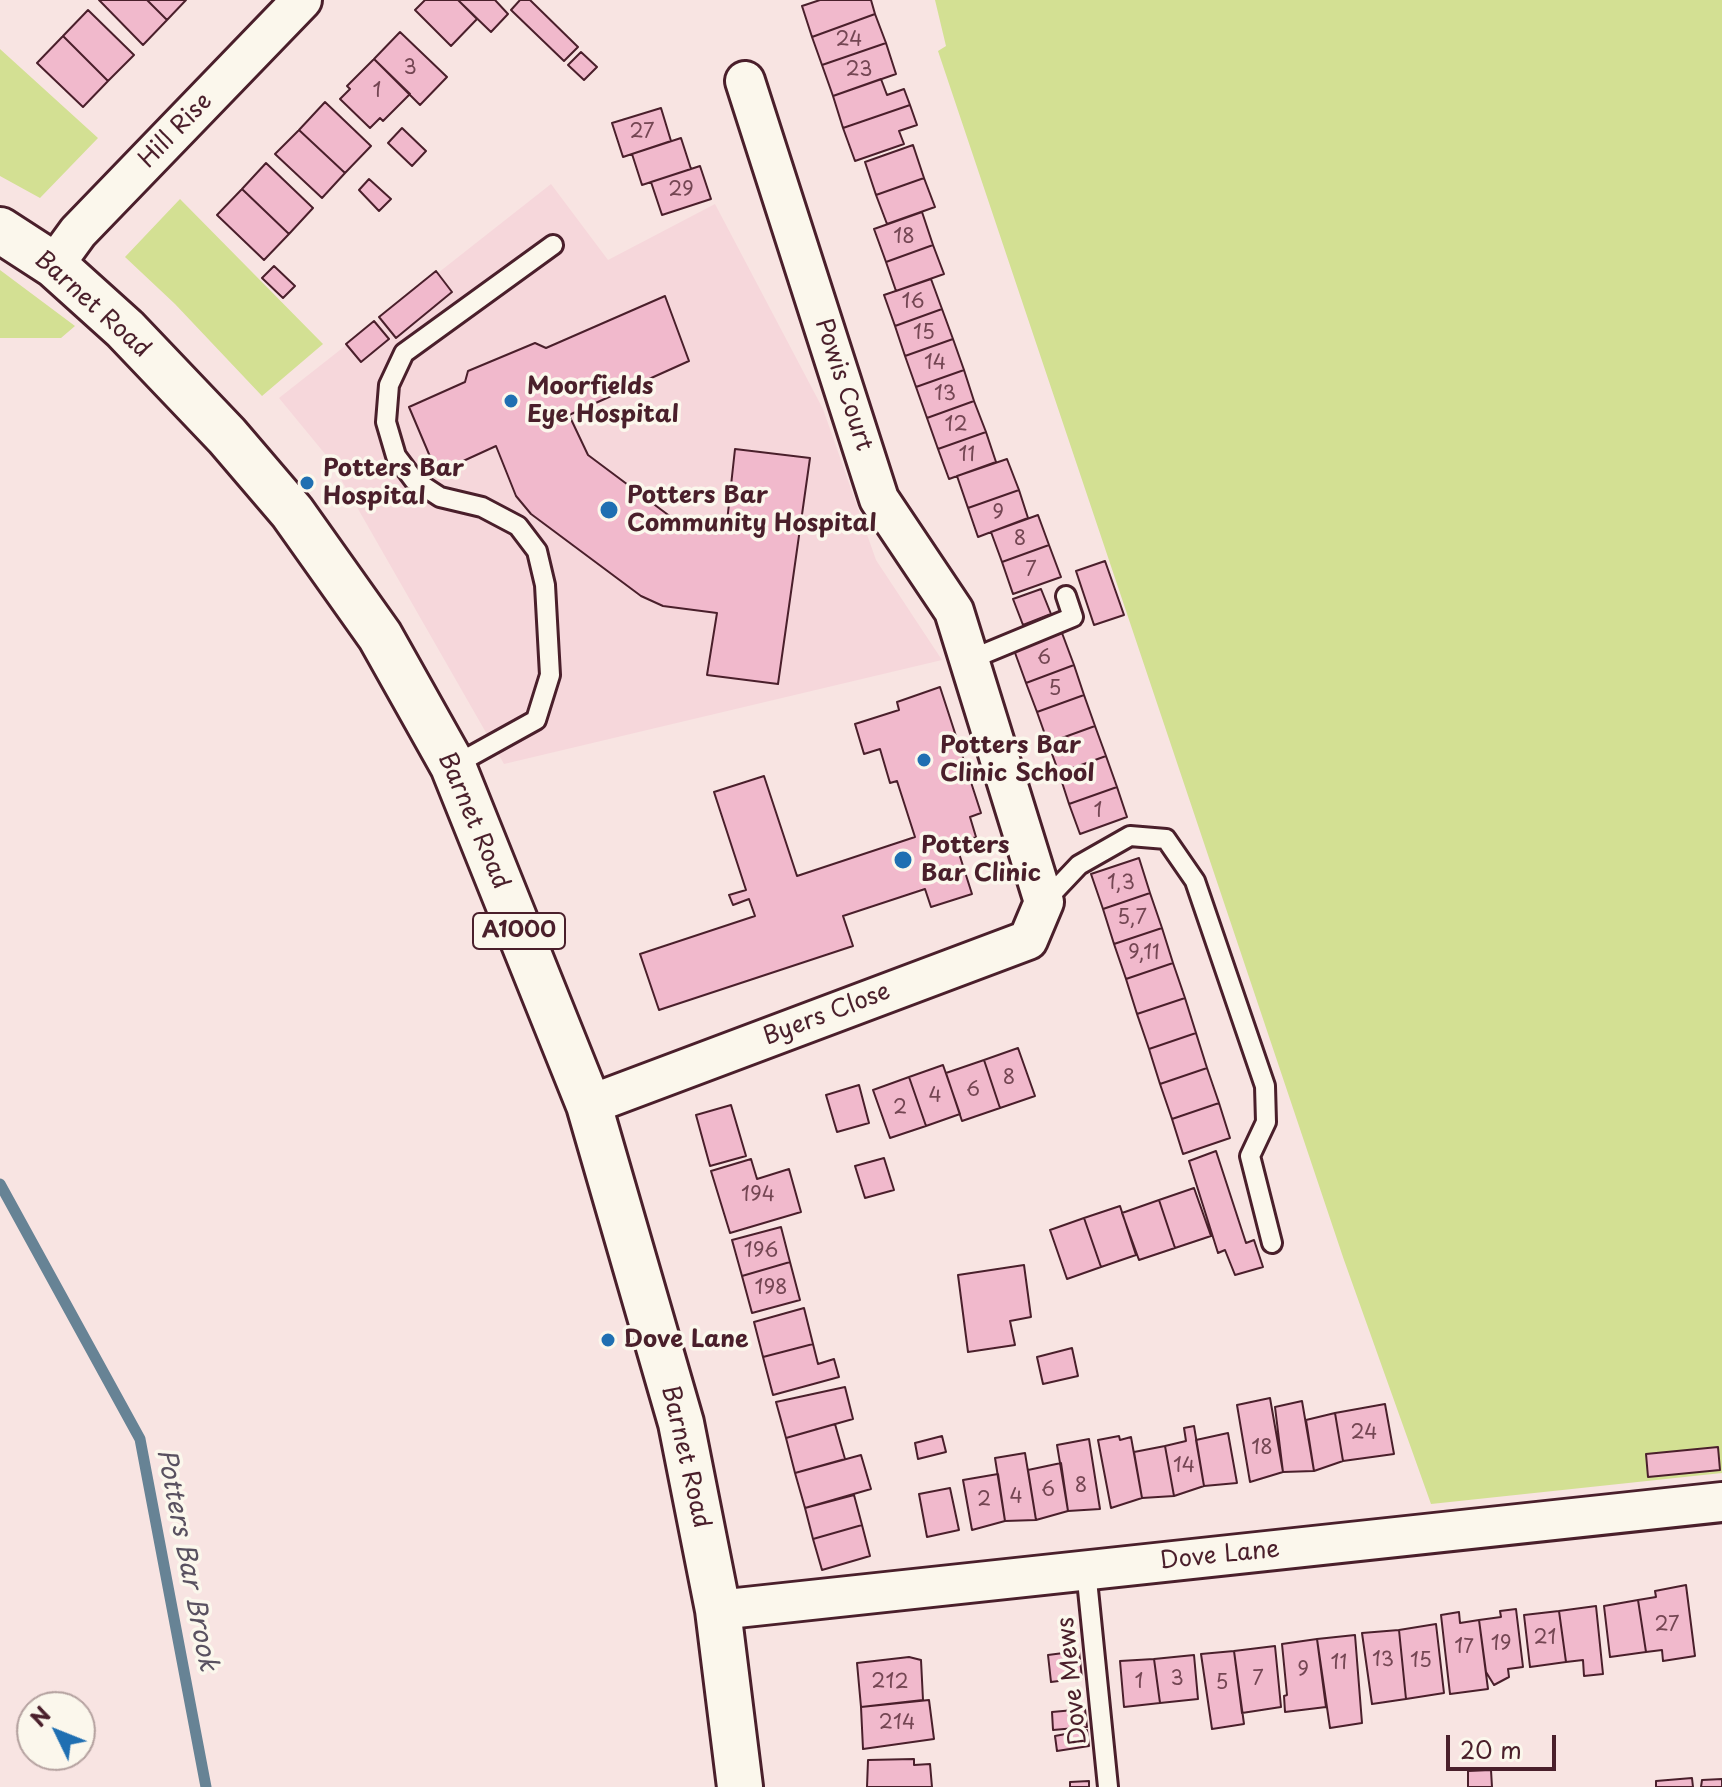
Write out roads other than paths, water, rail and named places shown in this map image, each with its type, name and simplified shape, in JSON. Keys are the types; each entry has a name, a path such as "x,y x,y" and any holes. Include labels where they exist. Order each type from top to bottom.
{"main road":[{"name":"Barnet Road","path":"0,230 54,265 125,329 227,436 292,512 380,636 453,766 589,1105 681,1423 718,1610 740,1787"}],"street":[{"name":"Hill Rise","path":"54,265 78,232 302,0"},
{"name":"Powis Court","path":"745,81 879,499 954,611 1044,902"},
{"name":"Byers Close","path":"589,1105 1028,940 1044,902"},
{"name":"Dove Lane","path":"718,1610 1722,1502"}],"lane":[{"path":"453,766 536,720 550,675 545,585 537,551 518,526 482,507 440,497 414,480 396,456 386,422 389,385 404,353 553,245"},
{"path":"969,660 1073,617 1066,596"},
{"path":"1044,902 1079,865 1130,836 1166,839 1195,881 1265,1086 1266,1122 1250,1156 1272,1243"},
{"name":"Dove Mews","path":"1086,1570 1108,1787"}],"waterway":[{"name":"Potters Bar Brook","path":"0,1184 140,1439 206,1787"}],"place":[{"name":"Moorfields Eye Hospital","path":"511,401"},
{"name":"Potters Bar Hospital","path":"307,483"},
{"name":"Potters Bar Community Hospital","path":"609,510"},
{"name":"Potters Bar Clinic School","path":"924,760"},
{"name":"Potters Bar Clinic","path":"903,860"},
{"name":"Dove Lane","path":"608,1340"}]}
